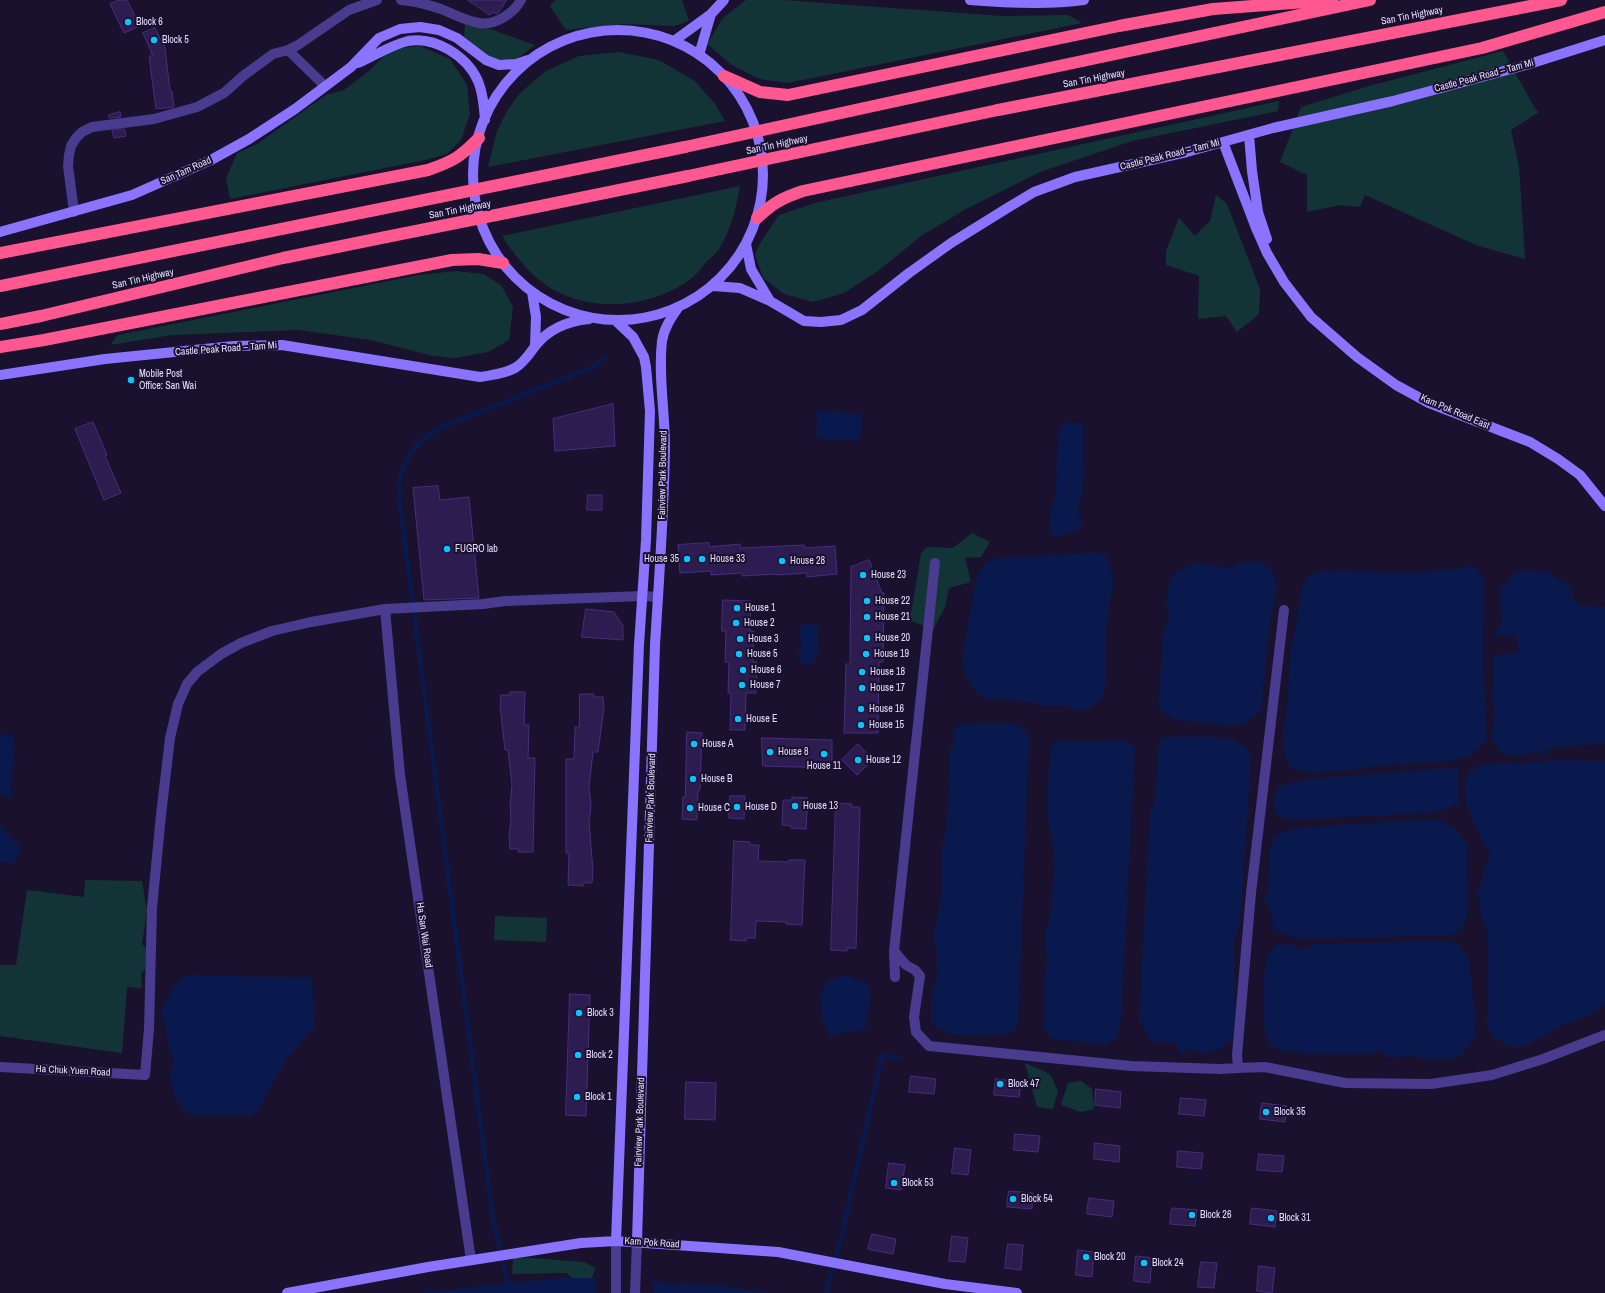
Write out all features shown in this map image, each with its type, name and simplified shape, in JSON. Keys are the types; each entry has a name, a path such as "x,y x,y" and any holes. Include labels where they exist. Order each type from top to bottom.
{"highway":[{"path":"724,76 760,92 788,95 1119,26 1213,9 1332,0"},
{"name":"San Tin Highway","path":"0,286 686,147 992,80 1370,0"},
{"name":"San Tin Highway","path":"0,324 41,316 283,258 688,176 998,110 1561,0"},
{"path":"757,218 770,206 782,198 803,191 1482,48 1605,12"},
{"path":"0,253 428,170 451,162 463,154 479,138"},
{"path":"0,347 44,340 452,260 478,259 503,263"}],"street":[{"path":"74,212 68,166 69,155 71,146 82,132 92,127 154,119 197,107 224,93 248,72 273,54 288,50 298,45 349,10 377,0"},
{"path":"401,0 438,8 480,24 494,21 507,15 521,0"},
{"path":"674,41 711,14 724,0"},
{"path":"970,0 994,2 1068,2 1084,0"},
{"path":"699,55 711,14"},
{"name":"San Tam Road","path":"0,232 132,195 211,160 232,149 272,124 351,67 380,38 400,29 430,27 448,33 492,63 506,65 532,58"},
{"path":"602,30 630,30 656,35 674,41 699,55 724,76 744,103 756,131 763,168 762,196 757,218 746,244 732,266 713,286 699,296 678,308 642,319 616,321 593,318 555,306 532,292 503,263 488,238 476,201 473,170 479,138 492,104 502,89 512,75 532,58 558,43 578,35 602,30"},
{"name":"Castle Peak Road – Tam Mi","path":"713,286 740,288 770,301 804,321 821,322 840,320 862,310 909,273 952,243 1034,192 1075,177 1143,162 1393,101 1526,65 1605,40"},
{"name":"San Tam Road","path":"351,67 408,41 426,41 443,46 459,56 474,75 480,88 485,120"},
{"path":"288,50 326,86"},
{"name":"Kam Pok Road East","path":"1250,135 1252,171 1258,212 1279,274"},
{"name":"Kam Pok Road East","path":"1222,142 1267,253 1295,298 1311,317 1368,366 1396,385 1429,403 1530,442 1580,475 1605,506"},
{"name":"Castle Peak Road – Tam Mi","path":"746,244 751,270 770,301"},
{"path":"532,292 536,317 535,346"},
{"name":"Fairview Park Boulevard","path":"635,1293 639,1127 658,597 662,549 665,445 661,363 662,339 669,321 678,308"},
{"name":"Castle Peak Road – Tam Mi","path":"0,376 105,359 234,346 282,345 480,376 502,373 516,368 544,336 559,327 578,320 593,318"},
{"name":"Fairview Park Boulevard","path":"616,321 633,336 644,357 650,411 649,470 639,645 616,1241 616,1293"},
{"path":"895,977 894,951 935,563"},
{"path":"385,608 400,609 483,604 505,601 643,596 658,597"},
{"name":"Ha Chuk Yuen Road","path":"0,1067 145,1075 149,1029 152,908 161,815 170,738 178,704 187,684 197,672 209,662 241,643 272,631 385,608"},
{"name":"Ha San Wai Road","path":"385,608 400,775 471,1260"},
{"path":"1238,1068 1237,1056 1251,893 1284,610"},
{"path":"894,951 906,965 915,970 920,976 914,1017 916,1032 929,1046 1131,1066 1220,1070 1264,1067 1345,1083 1431,1084 1492,1075 1543,1059 1605,1035"},
{"name":"Kam Pok Road","path":"287,1293 581,1242 637,1241 778,1252 945,1284 1017,1293"}],"green space":[{"path":"555,0 682,0 689,21 674,26 622,24 566,30 550,6"},
{"path":"746,0 783,0 1002,16 1068,15 1082,23 788,83 760,79 732,65 707,44 723,18"},
{"path":"465,24 490,29 535,45 506,67 485,61 464,37"},
{"path":"420,46 450,59 467,85 470,114 461,140 447,154 425,160 230,199 226,178 237,153 257,144 326,95 344,90 369,71 391,49"},
{"path":"1503,51 1536,110 1539,112 1511,130 1519,167 1525,259 1476,245 1365,195 1360,207 1340,205 1307,212 1307,175 1280,162 1301,107 1369,86"},
{"path":"619,52 659,60 696,82 715,104 725,121 488,167 497,131 507,111 520,93 546,71 579,56"},
{"path":"1279,101 1278,111 1132,141 1040,172 966,209 921,236 878,271 844,293 813,302 784,294 763,278 755,254 762,240 779,215 815,203"},
{"path":"740,186 730,227 716,253 692,278 675,289 656,297 636,302 616,304 595,303 575,299 556,291 539,280 528,270 502,236"},
{"path":"1216,195 1227,204 1260,289 1259,314 1237,332 1226,316 1198,319 1199,276 1166,265 1166,251 1179,218 1195,236 1210,221"},
{"path":"456,271 483,274 501,285 513,307 509,340 488,352 455,358 433,356 371,340 298,330 172,335 110,345 118,335 419,275"},
{"path":"972,533 990,542 981,557 965,558 971,582 949,588 945,607 933,630 910,620 921,553 927,547 953,548"},
{"path":"85,880 142,881 147,911 142,944 156,957 141,974 142,988 127,987 122,1053 0,1036 0,965 16,965 27,890 84,897"},
{"path":"495,916 547,918 546,942 494,940"},
{"path":"1025,1063 1050,1074 1058,1091 1053,1109 1037,1107"},
{"path":"1081,1081 1092,1089 1094,1109 1081,1112 1061,1105 1068,1083"},
{"path":"513,1258 584,1262 596,1268 587,1288 566,1273 512,1274"}],"shaded area":[{"path":"818,410 862,414 860,441 816,438"},
{"path":"1068,422 1082,424 1083,429 1084,482 1078,511 1082,526 1076,532 1064,533 1058,537 1051,535 1049,527 1055,498 1059,430 1061,425"},
{"path":"1092,553 1105,555 1111,567 1113,581 1106,629 1106,679 1103,697 1092,707 1078,711 1063,705 1040,705 1018,700 985,700 976,691 966,675 962,663 962,656 977,576 986,563 1000,557"},
{"path":"1257,562 1267,565 1275,576 1277,587 1270,623 1261,711 1242,725 1228,726 1175,720 1165,715 1158,705 1164,631 1170,617 1166,609 1170,578 1177,572 1194,563 1231,568 1240,563"},
{"path":"1470,566 1476,568 1483,579 1484,591 1483,664 1487,738 1483,744 1468,758 1458,758 1453,761 1366,767 1329,772 1309,772 1292,769 1284,756 1283,733 1291,651 1303,584 1310,575 1327,571 1410,573 1456,570"},
{"path":"1516,571 1547,572 1571,587 1574,601 1583,606 1605,607 1605,743 1546,749 1548,757 1536,752 1520,756 1502,753 1491,740 1495,715 1492,695 1494,666 1493,655 1519,653 1516,634 1493,637 1503,620 1500,605 1501,593 1506,583"},
{"path":"808,623 817,627 818,630 817,650 814,661 809,664 804,664 798,658 798,652 802,643 799,628"},
{"path":"1014,723 1028,735 1030,744 1018,1025 1010,1033 989,1036 952,1035 931,1024 931,999 936,983 937,955 933,938 942,894 942,849 947,825 950,753 955,729 963,724"},
{"path":"0,734 14,736 11,798 0,795"},
{"path":"1197,736 1232,740 1241,744 1247,750 1251,759 1240,921 1234,941 1235,1027 1231,1040 1222,1048 1211,1052 1198,1053 1187,1048 1186,1054 1178,1053 1179,1047 1177,1043 1149,1042 1148,1033 1139,1022 1150,811 1154,805 1159,745 1161,739 1166,737"},
{"path":"1126,740 1135,749 1121,1018 1117,1038 1105,1044 1057,1040 1049,1036 1044,1028 1044,977 1047,966 1045,933 1050,916 1055,862 1048,815 1047,784 1053,742"},
{"path":"1552,760 1605,761 1605,1004 1590,1015 1561,1026 1532,1042 1518,1047 1503,1043 1491,1033 1487,1025 1488,934 1481,915 1478,893 1483,878 1484,866 1490,856 1466,805 1465,786 1467,778 1475,767 1487,764 1543,762"},
{"path":"1457,768 1459,773 1459,804 1437,812 1294,820 1278,816 1274,809 1274,798 1278,788 1290,782 1295,783 1309,779"},
{"path":"1431,819 1448,824 1468,845 1468,907 1466,919 1461,928 1453,935 1300,939 1284,934 1273,928 1270,906 1266,904 1264,899 1268,890 1269,852 1273,838 1280,833 1300,828"},
{"path":"0,825 21,849 14,865 0,861"},
{"path":"1447,941 1458,944 1468,957 1476,1019 1475,1035 1467,1048 1459,1056 1449,1060 1416,1058 1409,1054 1402,1058 1387,1057 1383,1052 1379,1051 1372,1054 1292,1052 1274,1047 1268,1041 1266,1037 1264,1017 1263,990 1268,955 1274,946 1283,944 1295,945 1298,951 1307,949 1312,944"},
{"path":"185,975 312,978 314,1027 286,1060 254,1116 190,1116 174,1096 170,1075 173,1060 168,1047 165,1024 161,1012 171,989"},
{"path":"845,975 868,983 871,996 865,1030 850,1031 830,1036 822,1019 820,995 826,982"},
{"path":"558,1278 596,1278 596,1293 417,1293"},
{"path":"654,1282 716,1285 771,1293 653,1293"}],"building":[{"path":"119,0 127,0 140,26 124,33 110,4"},
{"path":"468,0 507,0 498,13 496,14 493,12 490,15"},
{"path":"155,28 165,48 170,91 172,91 174,107 156,109 149,56 153,56 143,33"},
{"path":"120,112 121,117 109,118 109,115"},
{"path":"124,129 126,136 114,138 112,131"},
{"path":"613,404 615,446 555,451 553,419"},
{"path":"93,422 107,455 105,456 121,493 104,500 75,429"},
{"name":"FUGRO lab","path":"438,486 440,500 469,497 479,598 424,600 413,488"},
{"path":"588,495 602,495 602,510 587,510"},
{"path":"709,543 709,547 740,544 740,548 804,545 805,548 835,546 837,574 807,577 807,573 742,576 742,573 711,575 711,571 680,573 678,545"},
{"path":"869,560 882,593 884,593 883,662 879,662 878,733 844,733 846,664 850,664 851,567"},
{"path":"723,600 751,601 750,631 754,631 753,662 757,662 756,693 746,693 745,730 730,730 731,693 728,693 729,662 725,662 726,631 722,631"},
{"path":"586,609 614,612 623,626 623,640 582,637"},
{"path":"510,692 525,692 524,725 529,725 528,758 535,758 533,852 518,852 519,849 510,849 510,804 512,785 508,750 505,750 500,706 501,695 510,695"},
{"path":"580,694 594,694 594,697 603,697 604,708 598,752 593,752 589,787 591,806 589,821 593,871 592,883 583,883 583,886 568,885 569,853 566,853 566,759 574,759 575,727 579,727"},
{"path":"687,732 702,733 700,790 698,790 697,820 682,819 683,797 685,797"},
{"path":"762,738 832,740 832,768 763,766"},
{"name":"House 12","path":"858,744 873,760 857,775 842,760"},
{"name":"House D","path":"730,796 745,796 744,819 729,818"},
{"path":"792,797 808,798 806,829 791,828 791,826 782,825 783,800 792,800"},
{"path":"836,803 852,804 851,807 860,807 856,948 847,948 847,951 831,950"},
{"path":"734,841 750,842 750,845 759,845 758,861 789,862 789,860 805,860 802,925 786,924 787,922 756,921 755,938 746,938 746,941 731,940"},
{"path":"570,994 590,995 586,1116 566,1115"},
{"path":"911,1076 936,1079 934,1094 909,1092"},
{"path":"996,1079 1021,1082 1019,1097 994,1095"},
{"path":"686,1082 716,1083 715,1120 685,1119"},
{"path":"1096,1089 1121,1092 1120,1108 1095,1105"},
{"path":"1181,1098 1206,1100 1204,1116 1179,1114"},
{"path":"1262,1103 1287,1106 1285,1122 1260,1119"},
{"path":"1015,1134 1040,1136 1038,1152 1014,1150"},
{"path":"1095,1143 1120,1146 1119,1162 1094,1159"},
{"path":"955,1148 971,1150 968,1175 952,1173"},
{"path":"1178,1151 1203,1153 1201,1169 1177,1167"},
{"path":"1259,1154 1284,1156 1282,1172 1257,1170"},
{"path":"889,1163 905,1165 901,1190 886,1188"},
{"path":"1009,1191 1033,1193 1032,1209 1007,1207"},
{"path":"1089,1198 1114,1201 1112,1217 1087,1214"},
{"path":"1172,1208 1197,1210 1195,1226 1170,1224"},
{"path":"1252,1208 1277,1211 1275,1227 1250,1224"},
{"path":"872,1234 896,1239 893,1254 868,1249"},
{"path":"952,1236 968,1238 965,1262 949,1261"},
{"path":"1008,1244 1023,1245 1021,1270 1005,1268"},
{"path":"1078,1250 1094,1252 1092,1277 1076,1275"},
{"path":"1136,1256 1152,1258 1150,1283 1134,1281"},
{"path":"1201,1262 1217,1263 1214,1288 1198,1287"},
{"path":"1259,1266 1275,1268 1272,1293 1257,1291"}],"waterway":[{"path":"508,1283 493,1220 399,498 400,476 406,460 416,447 428,436 442,427 596,366 606,356"},
{"path":"826,1293 842,1234 882,1056 899,1057"}],"place":[{"name":"Block 6","path":"128,22"},
{"name":"Block 5","path":"154,40"},
{"name":"Mobile Post Office: San Wai","path":"131,380"},
{"name":"FUGRO lab","path":"447,549"},
{"name":"House 35","path":"687,559"},
{"name":"House 33","path":"702,559"},
{"name":"House 28","path":"782,561"},
{"name":"House 23","path":"863,575"},
{"name":"House 22","path":"867,601"},
{"name":"House 1","path":"737,608"},
{"name":"House 21","path":"867,617"},
{"name":"House 2","path":"736,623"},
{"name":"House 20","path":"867,638"},
{"name":"House 3","path":"740,639"},
{"name":"House 5","path":"739,654"},
{"name":"House 19","path":"866,654"},
{"name":"House 6","path":"743,670"},
{"name":"House 18","path":"862,672"},
{"name":"House 7","path":"742,685"},
{"name":"House 17","path":"862,688"},
{"name":"House 16","path":"861,709"},
{"name":"House E","path":"738,719"},
{"name":"House 15","path":"861,725"},
{"name":"House A","path":"694,744"},
{"name":"House 8","path":"770,752"},
{"name":"House 11","path":"824,754"},
{"name":"House 12","path":"858,760"},
{"name":"House B","path":"693,779"},
{"name":"House 13","path":"795,806"},
{"name":"House D","path":"737,807"},
{"name":"House C","path":"690,808"},
{"name":"Block 3","path":"579,1013"},
{"name":"Block 2","path":"578,1055"},
{"name":"Block 47","path":"1000,1084"},
{"name":"Block 1","path":"577,1097"},
{"name":"Block 35","path":"1266,1112"},
{"name":"Block 53","path":"894,1183"},
{"name":"Block 54","path":"1013,1199"},
{"name":"Block 26","path":"1192,1215"},
{"name":"Block 31","path":"1271,1218"},
{"name":"Block 20","path":"1086,1257"},
{"name":"Block 24","path":"1144,1263"}]}
